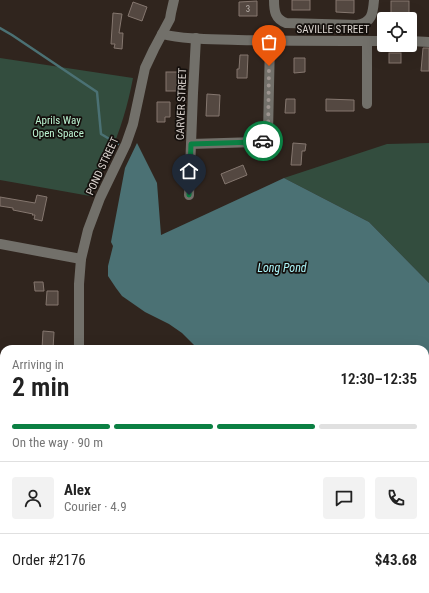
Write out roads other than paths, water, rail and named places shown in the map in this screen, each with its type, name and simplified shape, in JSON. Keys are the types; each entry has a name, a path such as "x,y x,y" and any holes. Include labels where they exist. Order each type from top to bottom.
{"street":[{"name":"POND STREET","path":"79,345 79,284 81,259 88,230 100,198 120,159 130,135 145,68 171,16 174,0"},
{"path":"274,0 274,11 278,19 290,24 361,24 367,22 372,15 374,0"},
{"name":"SAVILLE STREET","path":"162,34 179,37 270,41 377,41"},
{"name":"CARVER STREET","path":"189,195 196,38"},
{"path":"191,144 258,142 266,139 268,133 270,41"},
{"path":"367,41 367,104"},
{"path":"417,42 429,42"},
{"path":"0,244 81,259"}],"water":[{"name":"Long Pond","path":"137,143 157,183 161,235 284,178 369,222 429,283 429,345 194,345 182,333 169,324 145,312 122,296 108,276 108,266 113,246 111,242 125,168"}],"waterway":[{"path":"0,28 97,92 101,134 118,144"}],"park label":[{"name":"Aprils Way Open Space","path":"58,126"}]}
